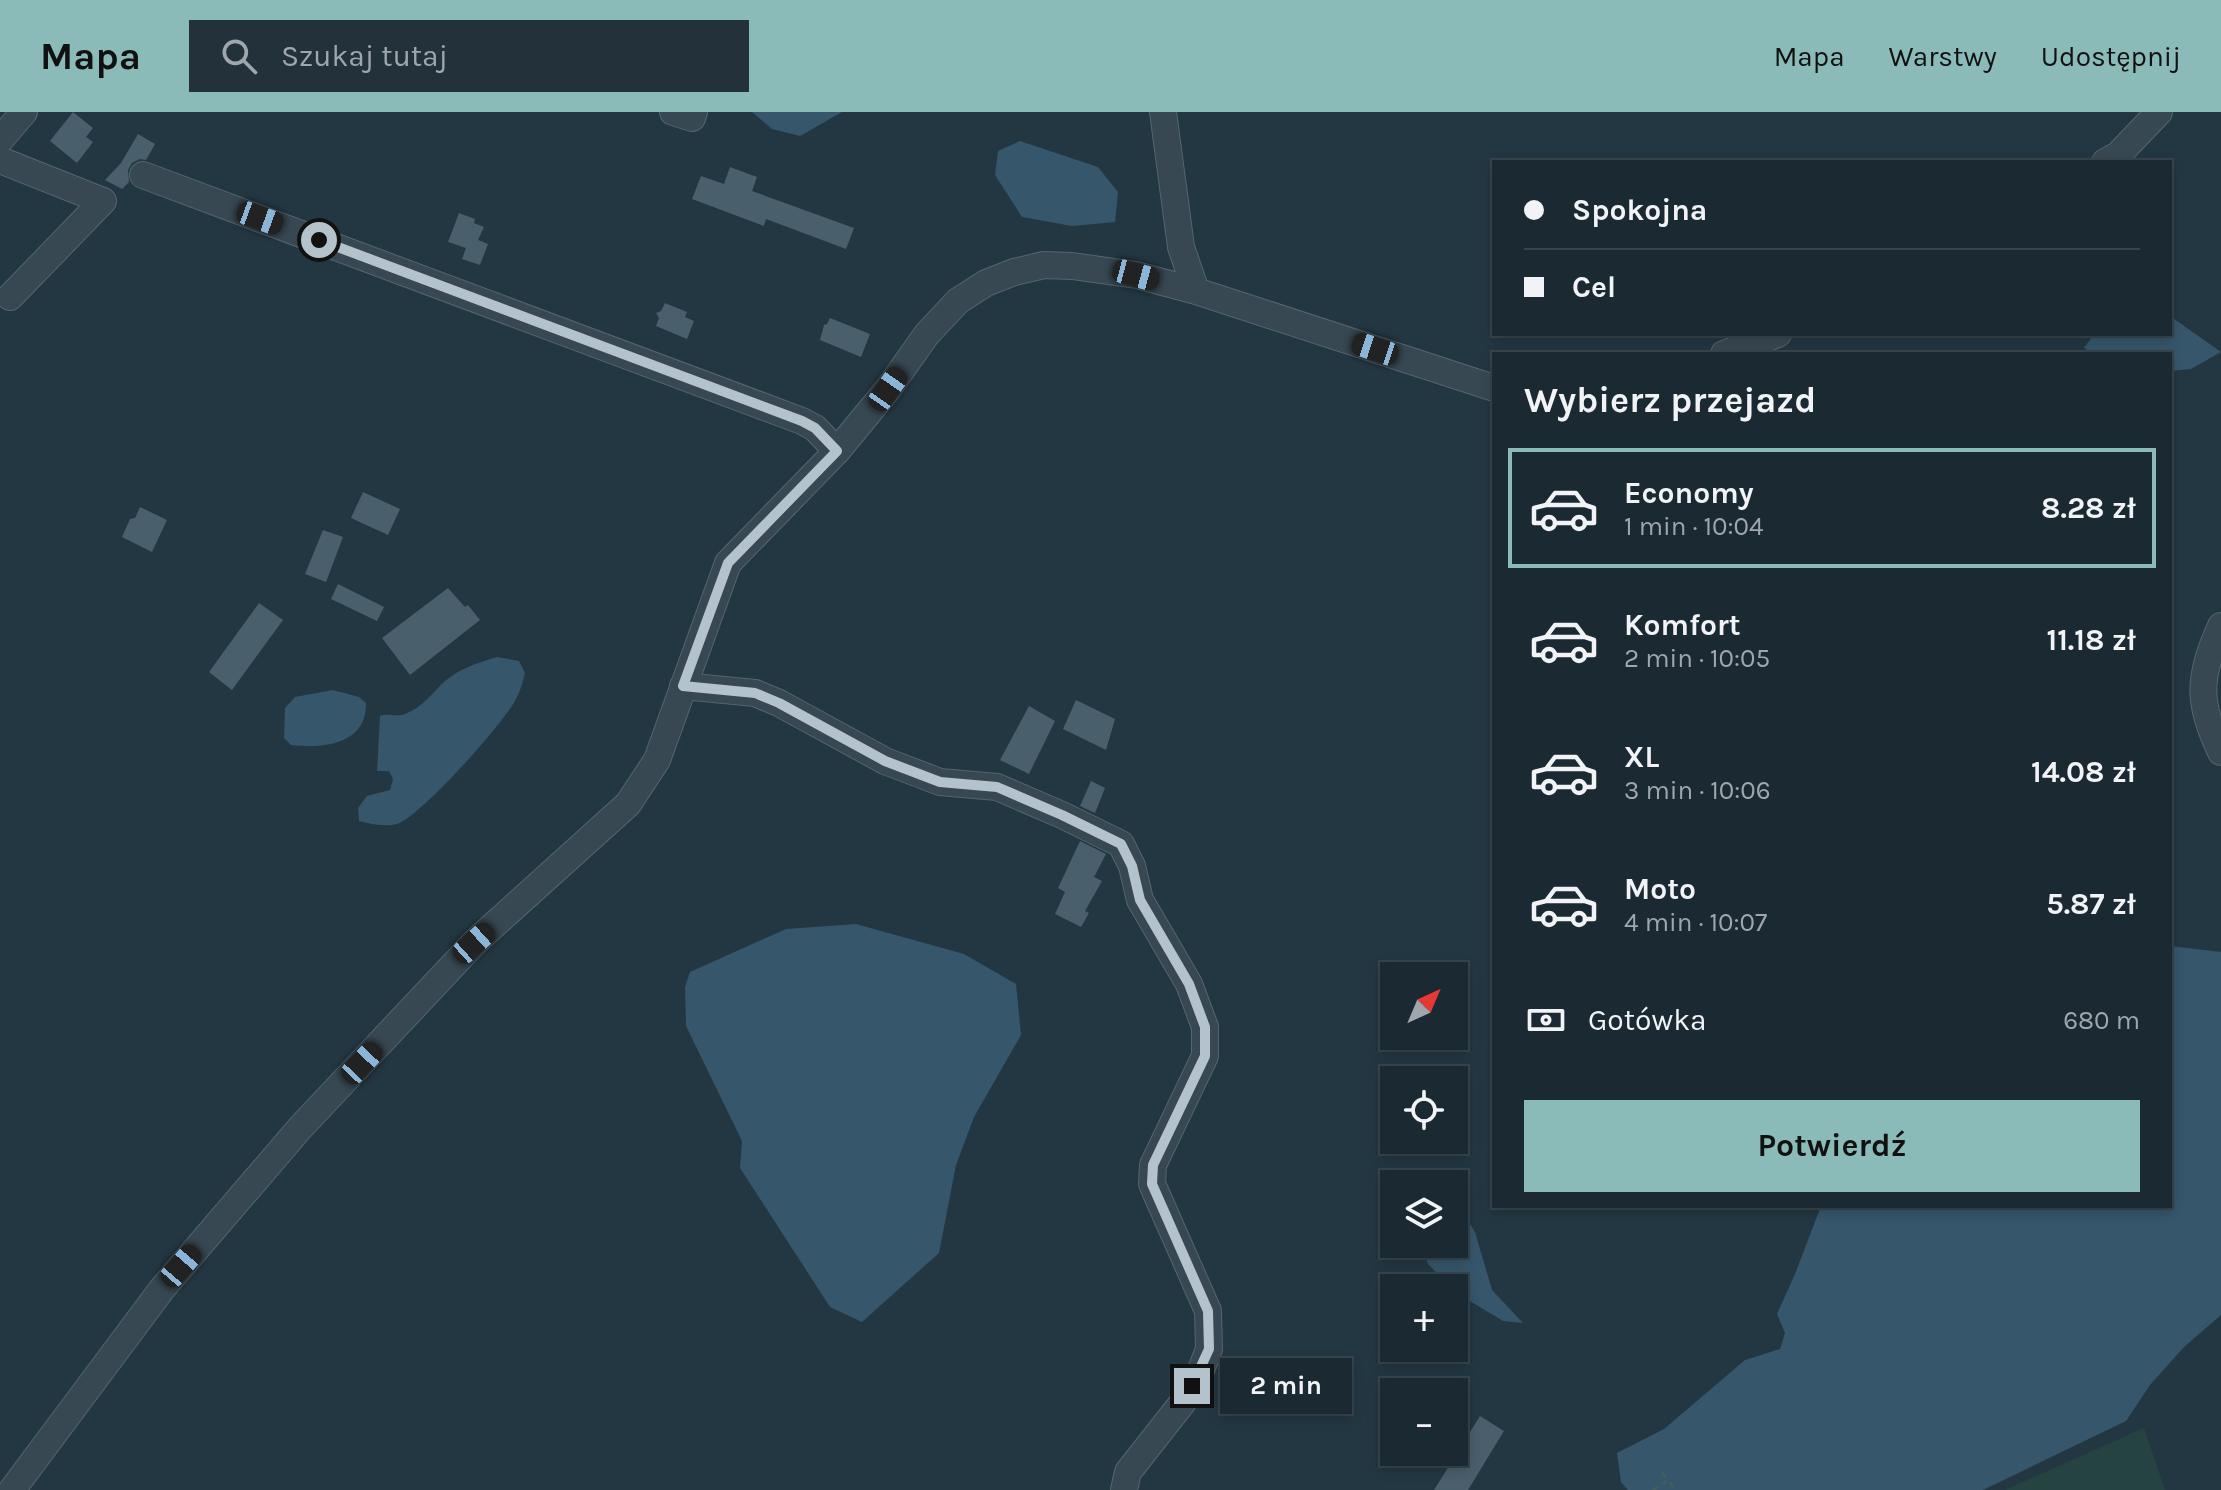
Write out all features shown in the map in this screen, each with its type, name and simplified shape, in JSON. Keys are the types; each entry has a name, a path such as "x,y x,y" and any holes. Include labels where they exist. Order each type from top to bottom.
{"street":[{"path":"0,140 24,112"},
{"path":"673,112 692,118 694,112"},
{"path":"1163,112 1181,247 1196,291"},
{"path":"2109,160 2118,155 2159,112"},
{"path":"0,160 103,201 10,297"},
{"path":"143,175 802,421 815,428 837,451"},
{"path":"13,1489 162,1289 300,1128 474,943 628,804 657,760 728,563 837,451 888,389 927,334 958,301 986,283 1044,265 1136,275 1196,291 1492,387"},
{"path":"1729,352 1773,336"},
{"path":"2221,626 2212,645 2204,676 2203,707 2221,752"},
{"path":"683,686 755,693 885,761 940,782 997,787 1121,844 1132,866 1140,900 1189,984 1205,1027 1205,1056 1153,1165 1152,1184 1208,1311 1209,1349 1183,1402 1128,1472 1124,1490"}],"path":[{"path":"1662,1473 1673,1487"},
{"path":"1653,1490 1667,1480"}],"green space":[{"path":"2144,1428 2165,1490 2005,1490"}],"water":[{"path":"752,112 842,112 800,136 772,129"},
{"path":"1020,141 1098,167 1118,192 1115,222 1072,226 1022,217 995,175 998,151"},
{"path":"2172,317 2221,352 2191,369 2172,371 2172,352 2091,352 2084,348 2093,336 2172,336"},
{"path":"497,657 519,661 525,673 510,709 481,745 424,804 397,824 359,821 358,808 367,796 390,790 393,779 389,771 377,771 380,716 402,715 411,711 457,673"},
{"path":"333,690 359,697 366,703 359,728 351,736 329,745 291,745 284,738 285,708 295,697"},
{"path":"856,924 964,954 1016,984 1021,1035 974,1117 956,1165 939,1253 862,1322 830,1307 740,1168 742,1141 686,1026 685,987 690,972 786,929"},
{"path":"2172,946 2221,952 2221,1315 2184,1347 2150,1385 2126,1421 1983,1490 1628,1490 1621,1482 1617,1453 1664,1429 1745,1360 1780,1349 1785,1333 1777,1314 1820,1208 2172,1208"},
{"path":"1468,1221 1475,1232 1492,1290 1523,1323 1503,1321 1468,1300 1468,1274 1438,1274 1426,1258 1468,1258"}],"building":[{"path":"73,112 93,128 86,137 93,142 77,163 50,141"},
{"path":"138,134 155,144 146,160 132,163 128,170 129,182 122,189 105,180 121,163"},
{"path":"730,167 757,177 752,191 854,228 846,249 766,219 764,226 692,199 701,176 724,184"},
{"path":"459,213 475,219 474,223 484,227 478,240 488,244 480,265 462,259 466,248 448,242"},
{"path":"665,303 687,312 685,317 694,321 687,339 656,326 659,318 656,313"},
{"path":"830,318 870,334 861,357 820,340 824,325"},
{"path":"363,492 400,509 388,535 351,518"},
{"path":"140,507 167,520 152,552 122,537 130,519 135,518"},
{"path":"323,530 343,537 326,582 305,574"},
{"path":"338,584 384,607 377,621 331,599"},
{"path":"448,588 480,620 410,675 382,638"},
{"path":"259,603 283,620 232,690 209,672"},
{"path":"1076,700 1115,719 1106,750 1063,729"},
{"path":"1029,706 1055,721 1029,774 1000,760"},
{"path":"1091,781 1105,788 1095,813 1080,806"},
{"path":"1080,841 1106,854 1094,877 1102,881 1085,911 1089,913 1081,927 1055,914 1065,892 1058,888"},
{"path":"1480,1416 1504,1431 1468,1490 1434,1490 1449,1466 1468,1466 1468,1435"}],"route":[{"path":"319,240 802,421 815,428 837,451 728,563 683,686 755,693 885,761 940,782 997,787 1121,844 1132,866 1140,900 1189,984 1205,1027 1205,1056 1153,1165 1152,1184 1208,1311 1209,1349 1192,1386"}]}
